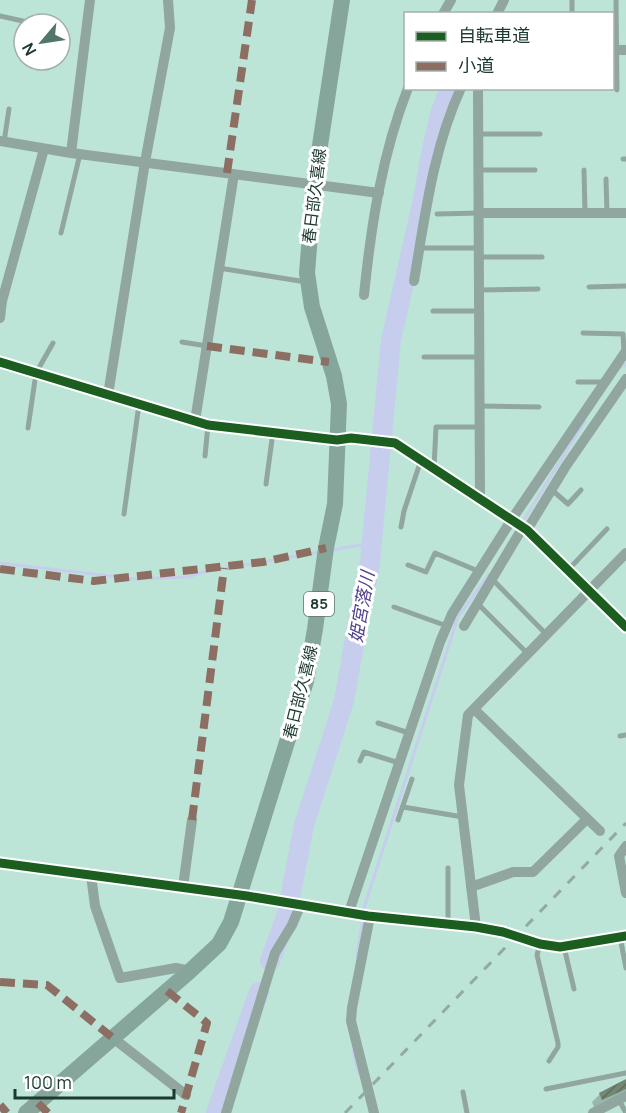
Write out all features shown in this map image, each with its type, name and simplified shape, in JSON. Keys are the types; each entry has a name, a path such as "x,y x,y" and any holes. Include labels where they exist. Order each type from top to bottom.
{"main road":[{"name":"春日部久喜線","path":"26,1113 219,944 243,896 306,681 344,439 334,376 317,328 308,282 309,229 314,185 342,0"}],"street":[{"path":"75,153 90,0"},
{"path":"108,394 145,162 170,28 168,0"},
{"path":"364,295 379,193 407,90"},
{"path":"414,281 425,213 444,132 459,90"},
{"path":"478,90 480,498"},
{"path":"2,141 44,149 379,193"},
{"path":"0,318 2,301 44,149"},
{"path":"195,421 234,174"},
{"path":"480,213 626,213"},
{"path":"351,913 409,733 452,614 625,352"},
{"path":"0,362 208,424 344,439 396,442 525,529 626,627"},
{"path":"464,626 525,529 624,386"},
{"path":"476,927 459,785 468,715 626,553"},
{"path":"474,709 600,831"},
{"path":"471,887 513,872 533,872 587,819"},
{"path":"183,887 192,820"},
{"path":"626,846 619,856 626,893"},
{"path":"0,863 299,903 369,916 476,927 502,932 540,944 564,947 623,937"},
{"path":"92,875 95,906 120,978 176,968 190,971"},
{"path":"226,1113 275,953 292,925 299,903"},
{"path":"369,916 351,1021 374,1113"},
{"path":"113,1038 186,1095"},
{"path":"593,1113 623,1098"}],"lane":[{"path":"616,0 617,90"},
{"path":"2,141 9,109"},
{"path":"479,134 540,134"},
{"path":"61,233 75,153"},
{"path":"480,170 535,170"},
{"path":"585,170 585,213"},
{"path":"606,179 607,213"},
{"path":"437,214 480,213"},
{"path":"420,248 542,256"},
{"path":"219,268 308,282"},
{"path":"589,287 626,286"},
{"path":"480,290 538,289"},
{"path":"433,311 480,311"},
{"path":"583,333 623,334 625,352"},
{"path":"182,342 207,346"},
{"path":"28,428 36,373 53,343"},
{"path":"424,357 480,357"},
{"path":"578,382 604,382"},
{"path":"124,514 139,404"},
{"path":"480,406 539,407"},
{"path":"205,456 208,424"},
{"path":"434,468 436,427 480,427"},
{"path":"266,484 273,432"},
{"path":"401,527 421,459"},
{"path":"552,489 567,504 581,490"},
{"path":"568,570 607,529"},
{"path":"408,565 426,572 435,553 478,572"},
{"path":"492,579 548,635"},
{"path":"477,603 528,654"},
{"path":"394,607 447,626"},
{"path":"378,723 409,733"},
{"path":"360,761 364,752 399,763"},
{"path":"398,820 412,779"},
{"path":"403,807 463,817"},
{"path":"448,868 448,924"},
{"path":"623,937 626,968"},
{"path":"540,944 537,956 558,1043 549,1061"},
{"path":"564,947 574,988"},
{"path":"546,1089 626,1073"},
{"path":"463,1092 467,1113"},
{"path":"623,1098 626,1113"}],"building":[{"path":"626,1079 626,1089 602,1100 599,1093"}],"waterway":[{"name":"姫宮落川","path":"270,961 287,914 304,825 344,701 369,572 391,340 440,114 449,90"},
{"path":"620,368 626,364"},
{"path":"522,523 585,421"},
{"path":"332,550 372,543"},
{"path":"0,563 136,579 188,577 203,572 320,552"},
{"path":"363,911 458,617 489,574"},
{"path":"357,956 363,918"},
{"name":"姫宮落川","path":"216,1113 259,992"},
{"path":"353,1051 359,1074"}],"railway":[{"path":"345,1113 626,823"}],"marked path":[{"path":"227,173 252,0"},
{"path":"207,346 329,362"},
{"path":"0,569 94,581 263,562 326,548"},
{"path":"192,820 224,568"},
{"path":"0,982 47,985 113,1038"},
{"path":"167,991 207,1023 181,1113"},
{"path":"38,1103 48,1113"},
{"path":"0,1105 7,1113"}],"cycle path":[{"path":"0,362 208,425 337,440 351,438 395,443 527,530 626,627"},
{"path":"0,863 247,896 368,916 476,927 560,947 626,936"}]}
